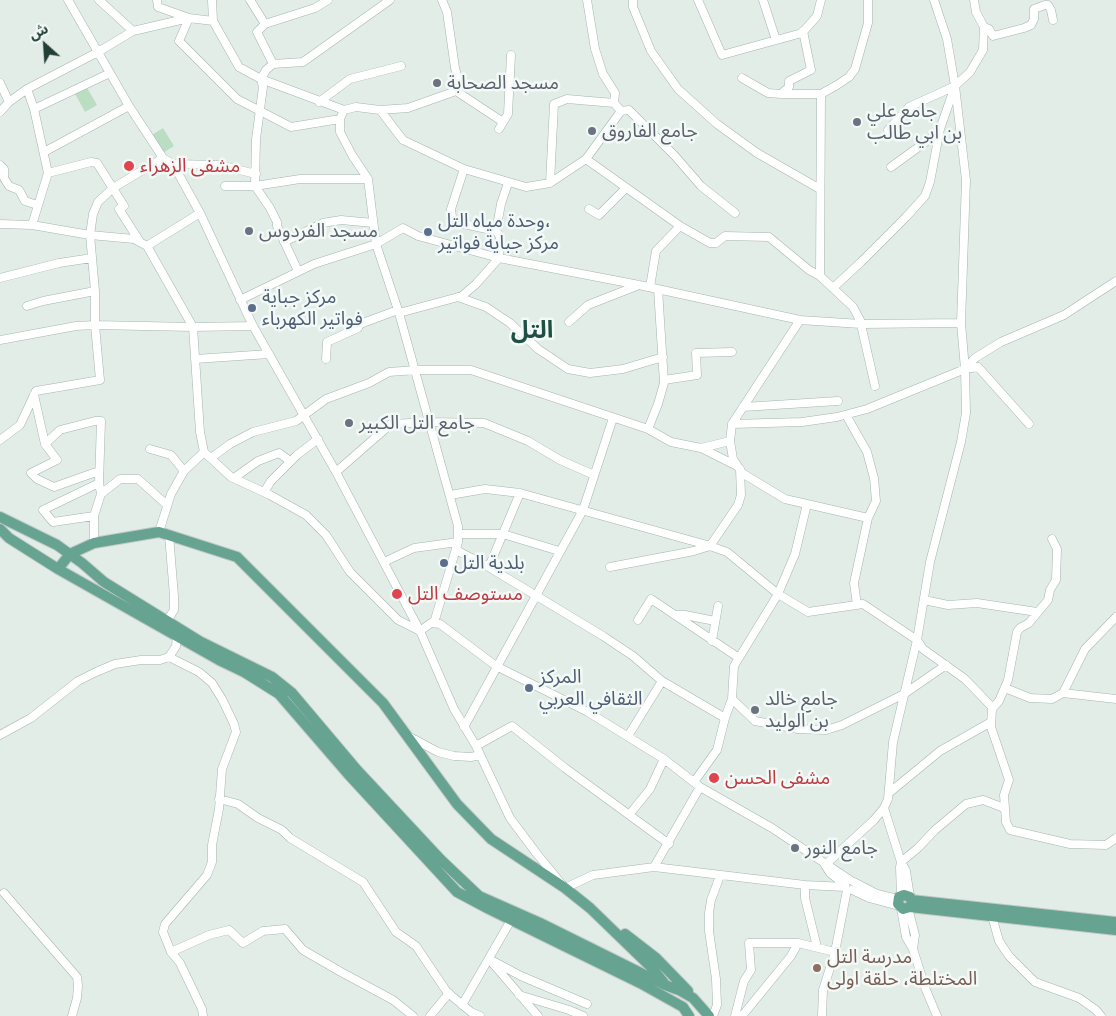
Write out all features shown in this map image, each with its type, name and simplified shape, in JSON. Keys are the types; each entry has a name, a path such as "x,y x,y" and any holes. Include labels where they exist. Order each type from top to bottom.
{"main road":[{"path":"0,517 57,545 104,582 201,642 272,677 292,693 370,784 462,882 479,896 540,923 693,998"},
{"path":"0,529 10,538 58,569 219,660 244,672 280,694 349,775 457,892 640,983 683,1007"},
{"path":"58,569 70,554 91,544 164,534 237,557 383,704 457,804 491,839 566,888 656,958 709,1016"},
{"path":"71,576 82,563 91,544"},
{"path":"905,903 992,916 1116,930"},
{"path":"905,903 1116,922"},
{"path":"590,908 654,970 689,1016"}],"street":[{"path":"68,0 129,106 163,158 173,164 219,165 256,174"},
{"path":"99,0 133,31"},
{"path":"157,0 158,7 189,18 213,21"},
{"path":"212,0 213,21 239,67 261,79 319,102 344,110 356,107 380,110 408,108 456,91"},
{"path":"250,0 265,24"},
{"path":"309,0 315,8"},
{"path":"273,64 257,32 265,24 315,8 328,0"},
{"path":"298,271 270,208 255,186 256,139 263,87 261,79 266,70 273,64 303,62 390,0"},
{"path":"442,0 447,12 455,68 459,82 456,91"},
{"path":"587,0 595,49 603,74 615,93 614,103"},
{"path":"633,0 633,7 651,51 678,90 717,124 758,153 820,189"},
{"path":"698,0 722,55 803,31 817,16 821,0"},
{"path":"763,0 776,40"},
{"path":"742,78 768,93 821,94 849,77 855,69 868,22 868,0"},
{"path":"825,865 874,820 884,808 890,793 893,742 917,640 930,562 961,442 966,413 961,323 966,180 948,39 934,0"},
{"path":"888,130 909,107 955,86 970,72 983,50 984,27 976,12 974,0"},
{"path":"984,27 989,29 993,36 1024,28 1031,25 1034,19 1034,9 1045,5 1048,5 1051,10 1053,20"},
{"path":"0,112 28,89 133,31 189,18"},
{"path":"189,18 180,41 237,99 291,127 340,119"},
{"path":"781,94 789,87 789,81 811,70 803,31"},
{"path":"456,91 501,126 508,114 511,55"},
{"path":"319,102 350,78 401,66"},
{"path":"34,109 110,73"},
{"path":"0,82 10,102"},
{"path":"833,288 925,196 930,182 940,129 955,86"},
{"path":"28,89 48,173 32,225"},
{"path":"820,276 821,94"},
{"path":"550,184 554,104 567,100 614,103 621,111"},
{"path":"44,152 129,106"},
{"path":"344,110 340,119 340,132 368,179 376,244 399,312 431,422 459,534 434,623"},
{"path":"380,110 403,140 464,169 526,187 550,184 586,159 621,111 629,110 675,156 701,186 735,213"},
{"path":"891,167 931,138 940,129"},
{"path":"0,440 20,425 36,391 100,380 90,235 93,214 98,202 113,188 163,158"},
{"path":"586,159 625,189 710,244 716,243 725,236 769,237 820,276 852,307 862,324 875,386"},
{"path":"48,173 91,162 97,163 124,206 120,209 144,244 193,326 200,432 204,452 234,478 306,515 326,534 350,572 398,620 420,631"},
{"path":"173,164 200,213 253,326 305,415 420,631 450,699 476,746 510,818 566,888 593,875 654,867 805,885 849,886 905,903"},
{"path":"0,165 4,168 4,178 9,186 18,190 25,201 37,205"},
{"path":"326,359 327,342 358,328 360,324 462,296 476,284 499,258 500,236 496,231 459,223 452,217 451,209 464,169"},
{"path":"224,186 255,186 300,179 368,179"},
{"path":"496,231 501,204 508,183"},
{"path":"589,209 599,215 625,189"},
{"path":"144,244 200,213"},
{"path":"284,242 324,223 341,220 373,223"},
{"path":"0,224 32,225 90,235 134,239 144,244"},
{"path":"648,429 658,404 664,380 654,288 656,251 680,226"},
{"path":"240,300 298,271 376,244 403,228 418,236 499,258 654,288 800,320 862,324 961,323"},
{"path":"0,278 92,258"},
{"path":"965,369 976,358 1000,342 1064,315 1116,281"},
{"path":"569,322 588,305 639,285"},
{"path":"27,306 95,291"},
{"path":"458,297 486,308 510,323 538,349 568,369 590,373 623,369 663,357"},
{"path":"800,320 732,424 730,441 733,458 742,473 785,499 868,518"},
{"path":"0,340 95,324 253,326"},
{"path":"664,380 697,375 696,353 732,352"},
{"path":"195,359 269,354"},
{"path":"732,424 802,422 846,414 867,409 965,369 978,368 1029,424"},
{"path":"211,458 230,444 254,432 296,421 326,399 369,383 389,372 472,370 648,429 671,442 701,448 739,468"},
{"path":"34,395 45,444 57,460 31,473 37,479 54,486 99,470"},
{"path":"744,407 838,401"},
{"path":"846,414 868,452 874,478 876,501 868,518 854,583 858,605"},
{"path":"464,726 496,666 537,597 559,551 583,510 613,418"},
{"path":"45,444 60,430 101,421 99,470 101,494 94,516 91,544"},
{"path":"336,472 391,424 431,422 484,423 528,441 560,460 594,475"},
{"path":"264,492 271,481 290,461 318,439"},
{"path":"701,448 730,441"},
{"path":"150,449 171,455 184,471"},
{"path":"167,621 174,610 174,596 164,534 167,505 184,471 204,452"},
{"path":"234,478 258,461 279,453 290,461"},
{"path":"610,566 694,551 710,546 738,505 741,495 739,468"},
{"path":"101,494 120,479 138,480 167,505"},
{"path":"94,516 53,522 43,510 99,483"},
{"path":"450,495 485,489 520,493 710,546 727,552 778,594 808,612 862,604 917,640 923,649 965,679 992,707"},
{"path":"487,566 491,562 520,493"},
{"path":"654,867 669,844 697,785 717,750 725,718 732,700 734,666 778,594 795,554 807,504"},
{"path":"459,534 503,534 559,551"},
{"path":"1052,540 1057,549 1056,580 1050,590 1048,600 1029,623 1017,632 1005,688 999,701 992,707 991,727 1009,780 1004,795 1006,822 1010,830 1070,844 1106,845 1116,838"},
{"path":"384,562 414,548 457,546 618,646 662,681 725,718"},
{"path":"638,620 651,599 739,658"},
{"path":"924,600 948,605 977,603 1037,612"},
{"path":"712,641 718,606"},
{"path":"675,615 715,621"},
{"path":"1063,693 1085,649 1116,617"},
{"path":"420,631 434,623 440,624 496,666 588,712 664,759 697,785 772,828 825,865 834,868 849,886"},
{"path":"170,657 176,646 177,636"},
{"path":"0,735 31,718 78,682 115,664 141,660 160,660 170,657 199,672 212,683 222,699 236,732 222,769 219,810 212,845 212,862 207,875 165,924 163,932 171,952 180,963 202,1008 203,1016"},
{"path":"732,700 756,721 798,729 826,730 842,725 904,694 946,665"},
{"path":"628,736 662,681"},
{"path":"1005,688 1030,698 1052,699 1063,693 1103,696 1115,700"},
{"path":"890,793 940,751 991,722"},
{"path":"476,746 512,726 565,768 669,844"},
{"path":"408,736 438,752 454,756 471,757 480,755"},
{"path":"629,815 650,789 664,759"},
{"path":"219,798 238,804 362,882 396,932 416,946 449,993 471,1012 480,1016"},
{"path":"901,862 966,804 983,800 1004,808"},
{"path":"884,808 901,862 906,871 906,937 913,950 937,1016"},
{"path":"713,1016 717,1005 716,979 709,931 709,913 711,900 720,876"},
{"path":"805,885 805,898 817,947"},
{"path":"822,1016 823,990 835,952 849,886"},
{"path":"4,893 77,977 77,998 72,1016"},
{"path":"992,916 999,941 1009,956 1035,982 1079,998 1101,1016"},
{"path":"462,1004 511,920"},
{"path":"171,952 208,935 229,930 242,942 263,931 285,928 303,950 393,1000 413,1016"},
{"path":"735,1016 744,981 751,970 749,943 798,943 835,952"},
{"path":"742,1016 782,968 798,943"},
{"path":"488,959 538,1016"},
{"path":"488,959 521,976 587,1004"},
{"path":"430,1016 449,993"},
{"path":"519,995 583,1016"}],"green space":[{"path":"85,84 97,105 85,112 74,92"},
{"path":"163,128 174,146 163,153 150,136"}],"place":[{"name":"مسجد الصحابة","path":"437,83"},
{"name":"جامع علي بن ابي طالب","path":"857,122"},
{"name":"جامع الفاروق","path":"592,131"},
{"name":"مشفى الزهراء","path":"129,166"},
{"name":"مسجد الفردوس","path":"249,231"},
{"name":"وحدة مياه التل، مركز جباية فواتير","path":"428,232"},
{"name":"مركز جباية فواتير الكهرباء","path":"252,308"},
{"name":"جامع التل الكبير","path":"349,423"},
{"name":"بلدية التل","path":"444,563"},
{"name":"مستوصف التل","path":"397,594"},
{"name":"المركز الثقافي العربي","path":"529,688"},
{"name":"جامع خالد بن الوليد","path":"755,710"},
{"name":"مشفى الحسن","path":"714,778"},
{"name":"جامع النور","path":"795,848"},
{"name":"مدرسة التل المختلطة، حلقة اولى","path":"817,968"}],"district":[{"name":"التل","path":"532,330"}]}
